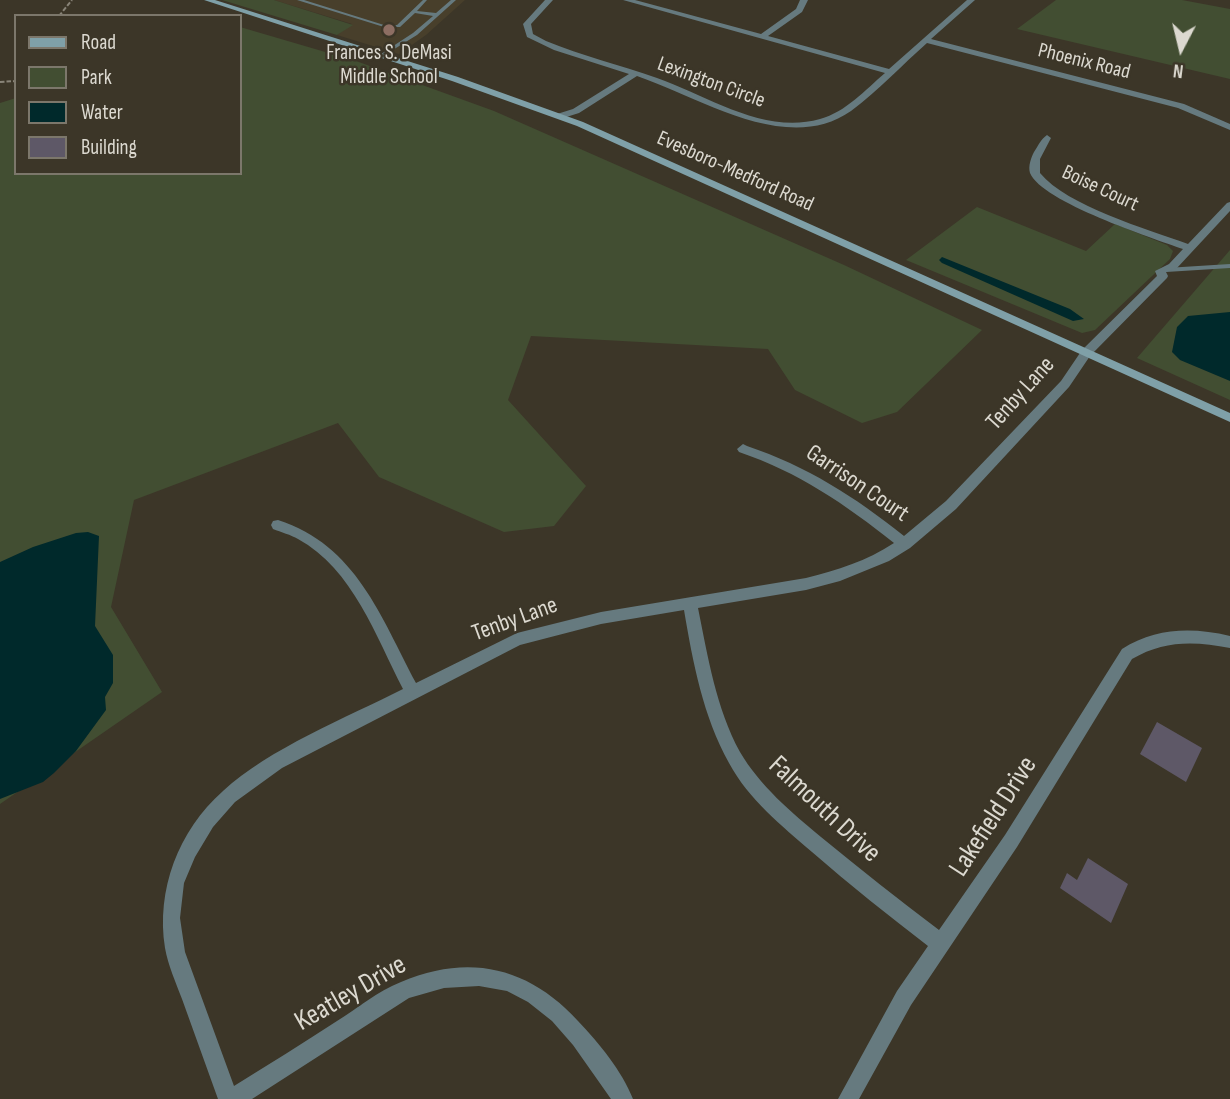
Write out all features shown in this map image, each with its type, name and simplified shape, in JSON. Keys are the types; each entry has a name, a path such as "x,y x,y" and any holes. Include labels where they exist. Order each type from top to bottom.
{"street":[{"name":"Evesboro-Medford Road","path":"208,0 563,115 1230,418"},
{"name":"Lexington Circle","path":"549,0 527,24 530,35 552,47 631,72 763,121 806,125 839,115 971,0"},
{"path":"627,0 888,71"},
{"path":"763,36 799,10 804,0"},
{"name":"Phoenix Road","path":"926,40 1181,106 1230,127"},
{"path":"563,115 576,111 631,72"},
{"name":"Boise Court","path":"1047,138 1034,168 1042,182 1077,203 1189,248"},
{"path":"1086,353 1163,276 1160,271 1173,266 1230,205"},
{"name":"Tenby Lane","path":"228,1099 175,952 171,918 175,883 188,851 207,821 252,777 490,650 545,630 828,579 863,566 905,544 964,492 1065,384 1086,353"},
{"name":"Garrison Court","path":"743,449 777,459 812,475 905,544"},
{"path":"278,525 317,543 342,568 412,691"},
{"name":"Falmouth Drive","path":"690,605 700,657 715,710 735,757 750,781 790,823 941,944"},
{"name":"Lakefield Drive","path":"848,1099 897,1010 1025,820 1127,654 1141,644 1178,636 1230,642"},
{"name":"Keatley Drive","path":"233,1099 404,990 432,979 462,975 491,977 519,985 545,1002 569,1023 623,1099"}],"lane":[{"path":"299,0 393,27 425,0"},
{"path":"313,4 320,0"},
{"path":"383,55 454,0"},
{"path":"414,12 437,15"},
{"path":"1160,271 1230,266"}],"path":[{"path":"61,14 72,0"}],"shaded area":[{"name":"Frances S. DeMasi Middle School","path":"274,0 465,0 426,35 399,54 337,35 352,24"}],"green space":[{"path":"222,0 274,0 353,25 337,35"},
{"path":"1056,0 1182,0 1230,9 1230,79 1017,29"},
{"path":"242,28 356,61 494,111 844,265 982,330 897,412 862,423 795,390 768,349 531,336 508,400 586,486 554,526 504,532 379,477 338,423 134,500 111,607 162,692 0,804 0,103 14,99 14,175 242,175"},
{"path":"977,207 1086,251 1115,224 1167,245 1173,251 1170,259 1095,330 1082,333 906,260"},
{"path":"1230,250 1230,400 1137,358"}],"water":[{"path":"942,257 1070,309 1084,319 1073,321 942,263 939,260"},
{"path":"1230,312 1230,381 1180,360 1172,352 1177,327 1188,316"},
{"path":"88,532 99,536 95,626 113,655 113,683 105,697 106,710 76,751 54,773 43,782 0,799 0,562 33,547 76,533"}],"building":[{"path":"1157,722 1202,748 1186,782 1140,754"},
{"path":"1088,858 1128,884 1111,923 1060,888 1067,873 1077,880"}],"place":[{"name":"Frances S. DeMasi Middle School","path":"389,30"}]}
